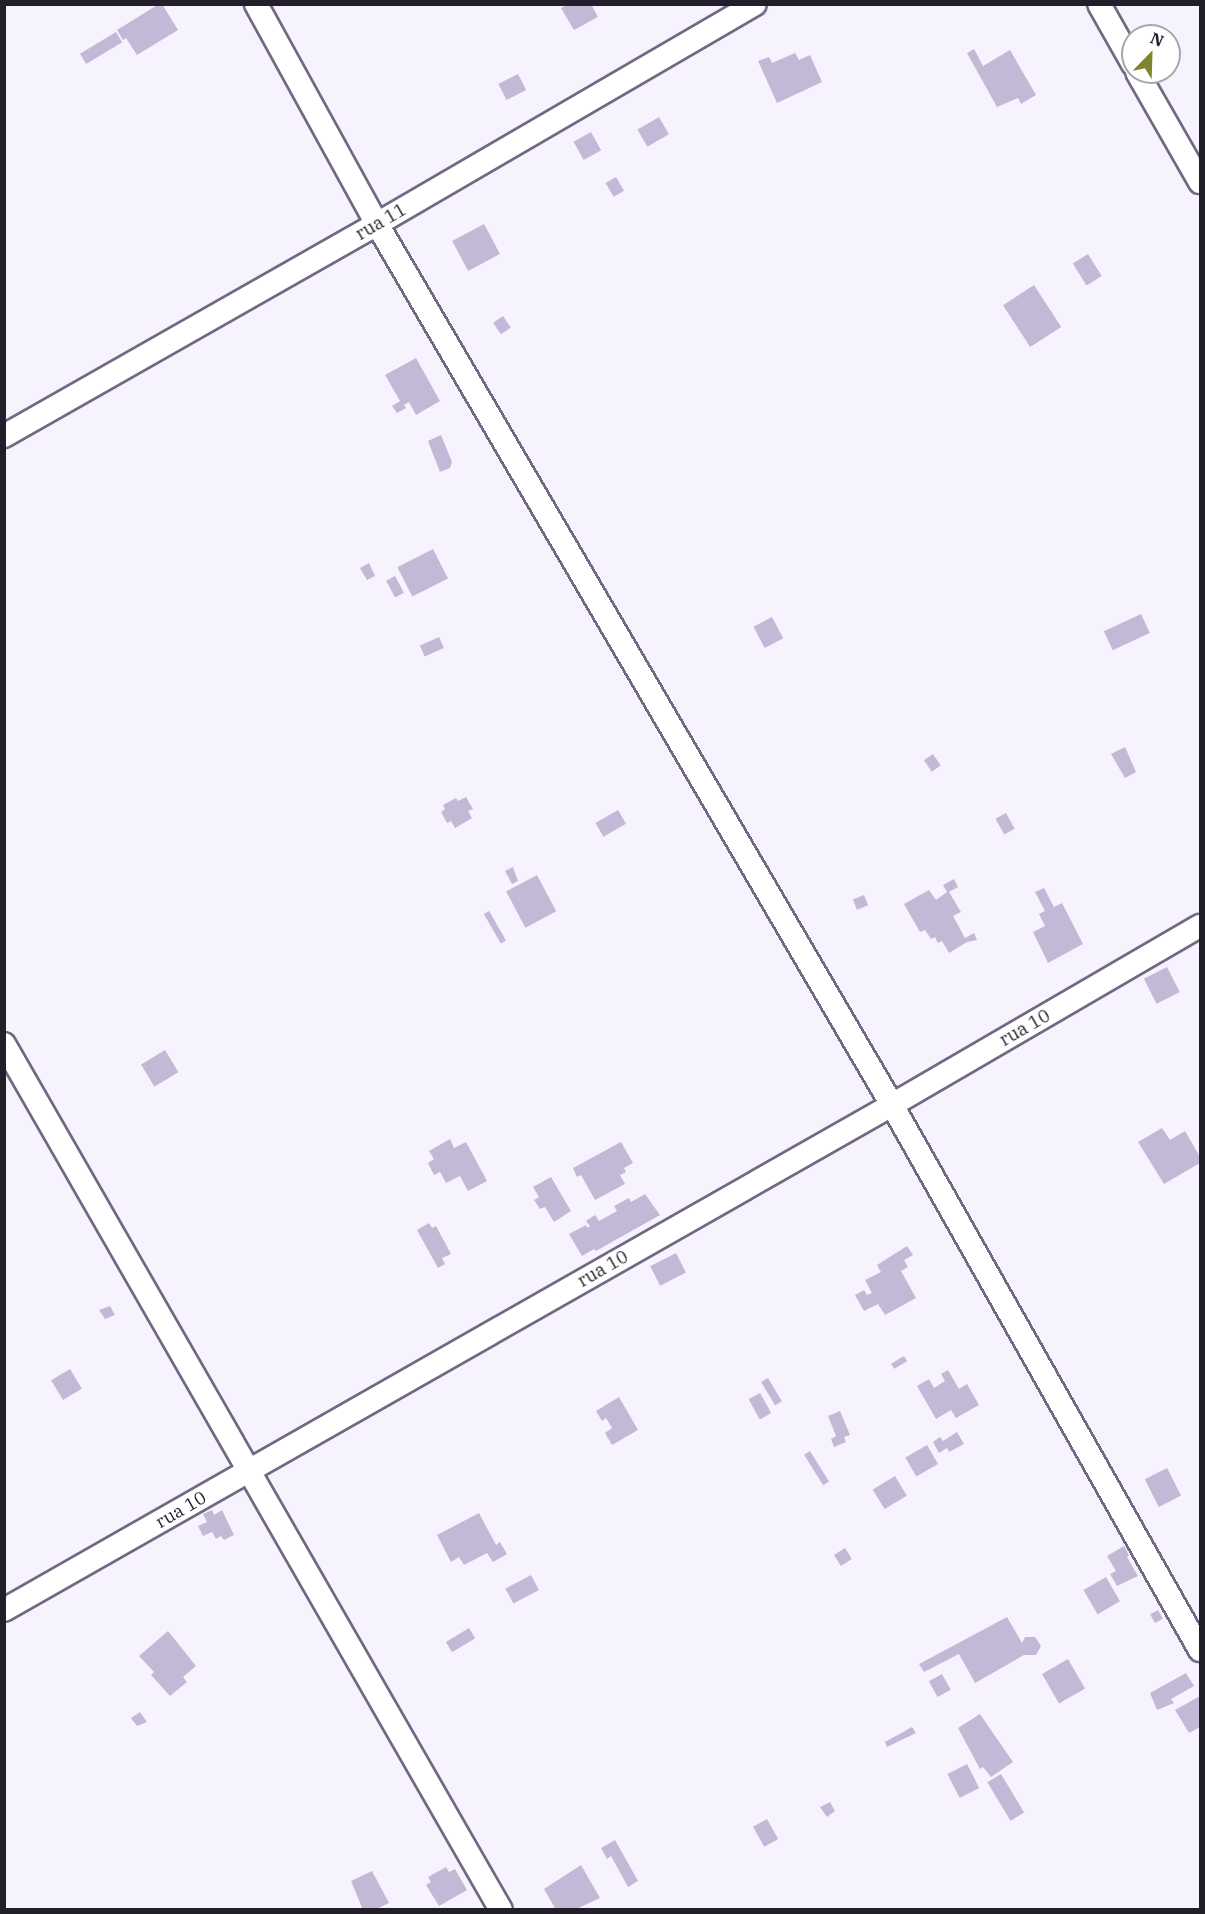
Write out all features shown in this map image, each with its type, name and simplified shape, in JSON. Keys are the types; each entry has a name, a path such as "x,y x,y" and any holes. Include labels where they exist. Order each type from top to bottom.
{"street":[{"path":"256,4 377,224 892,1105 1200,1650"},
{"name":"rua 11","path":"4,436 377,224 755,4"},
{"path":"1099,4 1121,43"},
{"path":"1144,84 1200,182"},
{"name":"rua 10","path":"4,1610 892,1105 1200,926"},
{"path":"4,1044 501,1910"}],"building":[{"path":"162,4 178,30 137,55 126,38 123,40 117,30"},
{"path":"568,4 591,4 598,17 574,30 561,8"},
{"path":"116,32 122,42 86,64 80,54"},
{"path":"974,49 983,66 1010,50 1036,95 1021,104 1018,98 997,107 967,53"},
{"path":"795,53 799,60 810,55 822,82 777,103 758,61 769,57 772,63"},
{"path":"518,74 526,90 507,100 498,84"},
{"path":"659,117 669,134 647,147 637,130"},
{"path":"591,132 601,150 584,160 574,142"},
{"path":"616,177 624,191 614,197 606,183"},
{"path":"484,224 500,254 468,271 452,241"},
{"path":"1088,254 1102,276 1087,286 1073,264"},
{"path":"1034,285 1061,327 1030,347 1003,305"},
{"path":"503,316 511,328 501,334 493,323"},
{"path":"416,358 440,401 416,415 409,402 404,405 406,408 397,413 392,406 400,401 385,375"},
{"path":"441,435 452,462 450,468 440,472 428,441"},
{"path":"433,549 448,578 412,597 397,567"},
{"path":"369,563 375,576 367,580 360,568"},
{"path":"395,576 404,593 395,597 386,581"},
{"path":"1141,614 1150,633 1113,650 1104,631"},
{"path":"772,617 783,638 765,648 753,627"},
{"path":"439,637 444,648 425,657 420,646"},
{"path":"1125,747 1136,772 1125,778 1111,754"},
{"path":"933,754 941,766 932,772 924,760"},
{"path":"466,797 473,809 468,811 472,818 455,828 451,821 447,823 441,812 445,809 443,805 456,798 458,801"},
{"path":"618,810 626,824 603,837 595,823"},
{"path":"1006,813 1015,829 1004,835 996,819"},
{"path":"513,867 518,881 512,884 505,871"},
{"path":"537,875 556,911 525,928 506,891"},
{"path":"954,879 958,887 949,892 961,912 953,916 965,938 974,933 977,940 967,942 949,953 942,941 938,943 935,937 931,939 925,930 920,932 904,904 929,890 936,900 947,892 943,885"},
{"path":"1044,888 1054,907 1062,903 1083,944 1048,963 1033,932 1045,926 1039,914 1045,911 1035,892"},
{"path":"864,895 868,905 857,910 853,899"},
{"path":"489,911 506,940 501,943 484,914"},
{"path":"1167,967 1180,992 1157,1004 1144,979"},
{"path":"165,1050 178,1072 154,1087 141,1064"},
{"path":"1162,1128 1170,1140 1185,1131 1200,1157 1200,1163 1164,1184 1138,1142"},
{"path":"450,1139 454,1148 466,1142 487,1181 468,1191 460,1176 446,1183 440,1172 434,1175 428,1163 434,1159 429,1151"},
{"path":"621,1142 633,1163 624,1168 626,1172 620,1175 625,1184 595,1200 581,1175 577,1177 573,1168"},
{"path":"551,1177 571,1211 554,1222 545,1207 540,1209 534,1200 539,1197 533,1187"},
{"path":"645,1194 660,1215 596,1251 594,1249 582,1256 569,1234 586,1225 587,1228 590,1226 586,1221 595,1215 599,1221 617,1211 614,1206 629,1198 631,1202"},
{"path":"429,1223 432,1228 436,1226 451,1254 442,1258 445,1264 438,1268 417,1230"},
{"path":"907,1246 913,1255 904,1260 908,1267 901,1271 916,1298 885,1315 878,1304 864,1311 855,1295 864,1290 867,1295 872,1293 865,1280 881,1272 877,1265"},
{"path":"676,1253 686,1273 660,1286 650,1266"},
{"path":"110,1306 115,1315 105,1319 99,1310"},
{"path":"904,1356 907,1361 894,1369 891,1364"},
{"path":"70,1369 82,1389 63,1400 51,1380"},
{"path":"948,1370 959,1389 967,1384 979,1405 956,1418 951,1410 936,1419 917,1386 929,1379 934,1388 945,1381 941,1374"},
{"path":"768,1378 782,1401 775,1405 761,1382"},
{"path":"760,1393 771,1413 760,1419 749,1399"},
{"path":"619,1397 638,1430 612,1445 605,1433 612,1428 606,1418 602,1421 596,1411"},
{"path":"840,1411 850,1435 844,1437 846,1442 834,1447 831,1439 836,1436 828,1416"},
{"path":"957,1432 964,1444 949,1452 947,1448 939,1453 933,1442 940,1437 943,1441"},
{"path":"927,1445 938,1464 916,1477 905,1458"},
{"path":"810,1451 829,1482 823,1485 804,1455"},
{"path":"1167,1468 1181,1496 1159,1507 1145,1479"},
{"path":"895,1476 907,1496 885,1509 873,1489"},
{"path":"212,1510 214,1515 222,1510 234,1535 224,1540 221,1536 216,1539 212,1532 203,1536 198,1526 207,1522 203,1514"},
{"path":"479,1513 496,1545 500,1542 507,1554 493,1562 487,1553 464,1565 459,1557 451,1562 437,1535"},
{"path":"1124,1546 1129,1555 1127,1557 1138,1576 1117,1586 1110,1574 1116,1571 1107,1556"},
{"path":"845,1548 852,1559 841,1566 834,1555"},
{"path":"531,1575 539,1590 513,1604 505,1589"},
{"path":"1106,1577 1120,1601 1097,1614 1083,1590"},
{"path":"1158,1610 1163,1619 1155,1623 1150,1614"},
{"path":"1007,1617 1022,1643 1025,1637 1035,1637 1041,1646 1036,1655 1024,1655 975,1683 959,1654 924,1672 919,1664"},
{"path":"469,1628 475,1638 452,1652 446,1642"},
{"path":"168,1631 196,1666 183,1677 187,1682 170,1696 151,1675 154,1672 139,1656"},
{"path":"1068,1659 1085,1688 1059,1703 1042,1674"},
{"path":"1186,1673 1194,1686 1171,1699 1174,1703 1157,1710 1150,1693"},
{"path":"942,1674 951,1690 938,1697 929,1681"},
{"path":"1200,1696 1200,1727 1189,1733 1175,1710"},
{"path":"140,1712 147,1722 137,1726 131,1718"},
{"path":"980,1714 1013,1762 991,1777 983,1767 980,1769 958,1728"},
{"path":"912,1727 916,1733 887,1747 885,1742"},
{"path":"967,1764 979,1788 960,1798 947,1774"},
{"path":"1001,1774 1024,1813 1010,1821 987,1782"},
{"path":"830,1802 835,1811 827,1817 820,1807"},
{"path":"767,1819 778,1839 764,1847 753,1827"},
{"path":"615,1840 638,1881 628,1887 611,1856 607,1859 601,1848"},
{"path":"581,1865 600,1898 574,1910 556,1910 544,1889"},
{"path":"446,1867 449,1872 455,1869 467,1890 439,1906 426,1885 431,1882 428,1877"},
{"path":"372,1871 389,1903 374,1910 363,1910 351,1881"}]}
